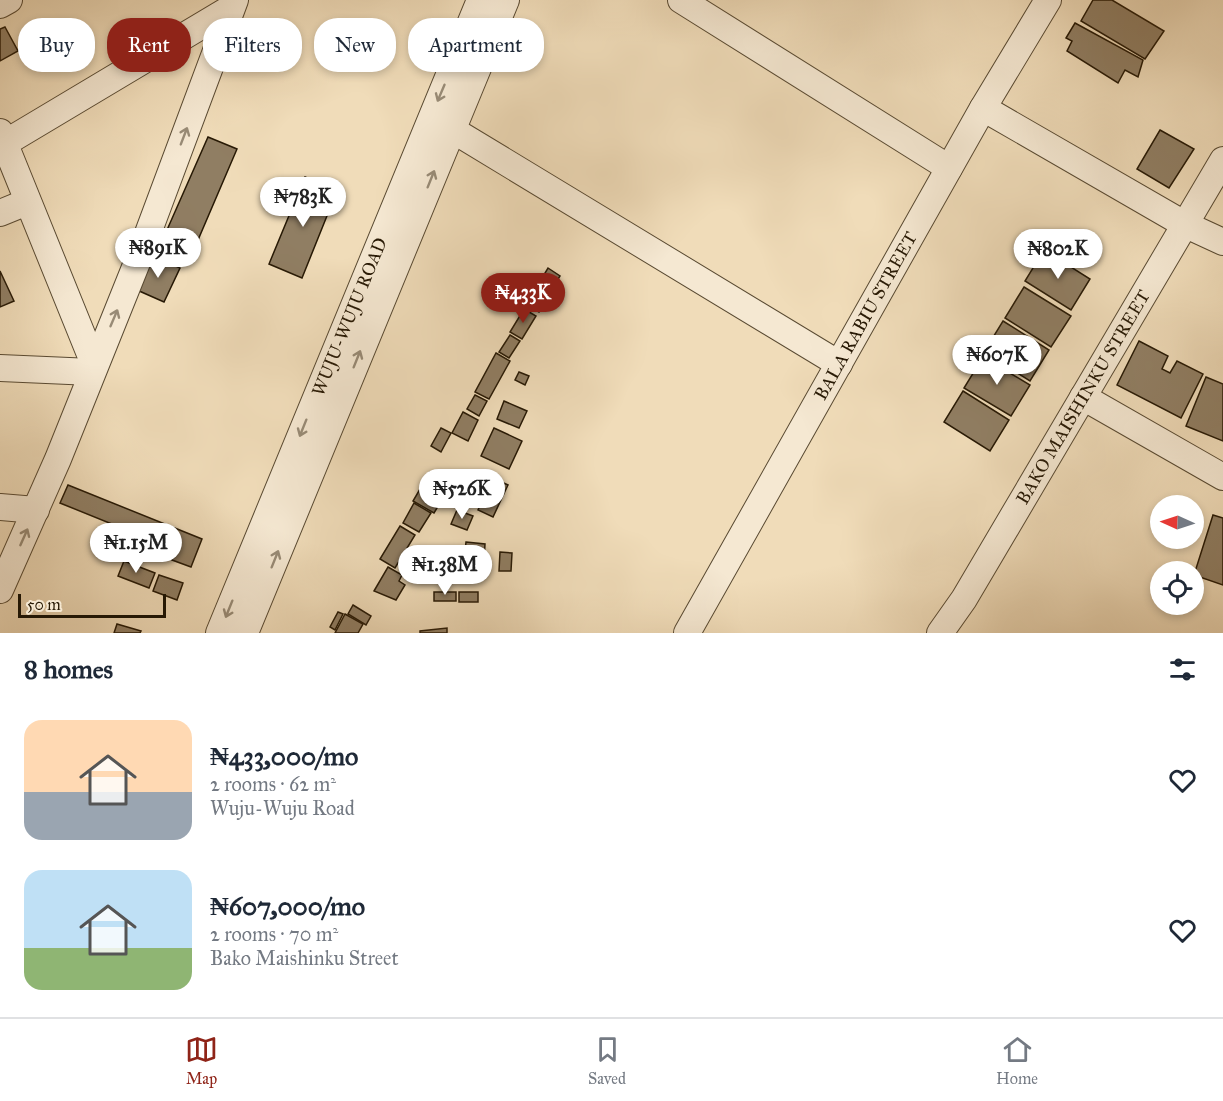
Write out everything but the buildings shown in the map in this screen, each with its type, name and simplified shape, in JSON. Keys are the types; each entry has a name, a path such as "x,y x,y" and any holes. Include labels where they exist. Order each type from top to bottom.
{"street":[{"path":"0,5 9,0"},
{"name":"WUJU-WUJU ROAD","path":"219,633 480,0"},
{"name":"WUJU-WUJU ROAD","path":"245,633 506,0"},
{"path":"681,0 949,168"},
{"name":"BALA RABIU STREET","path":"687,633 983,108 1048,0"},
{"path":"93,368 3,138 228,7"},
{"path":"0,590 36,510 138,260 228,7"},
{"path":"983,108 1184,224 1223,242"},
{"path":"451,129 839,363"},
{"name":"BAKO MAISHINKU STREET","path":"940,633 964,599 1223,160"},
{"path":"0,213 27,202"},
{"path":"0,368 93,368"},
{"path":"1083,397 1223,477"},
{"path":"0,507 36,510"}]}
